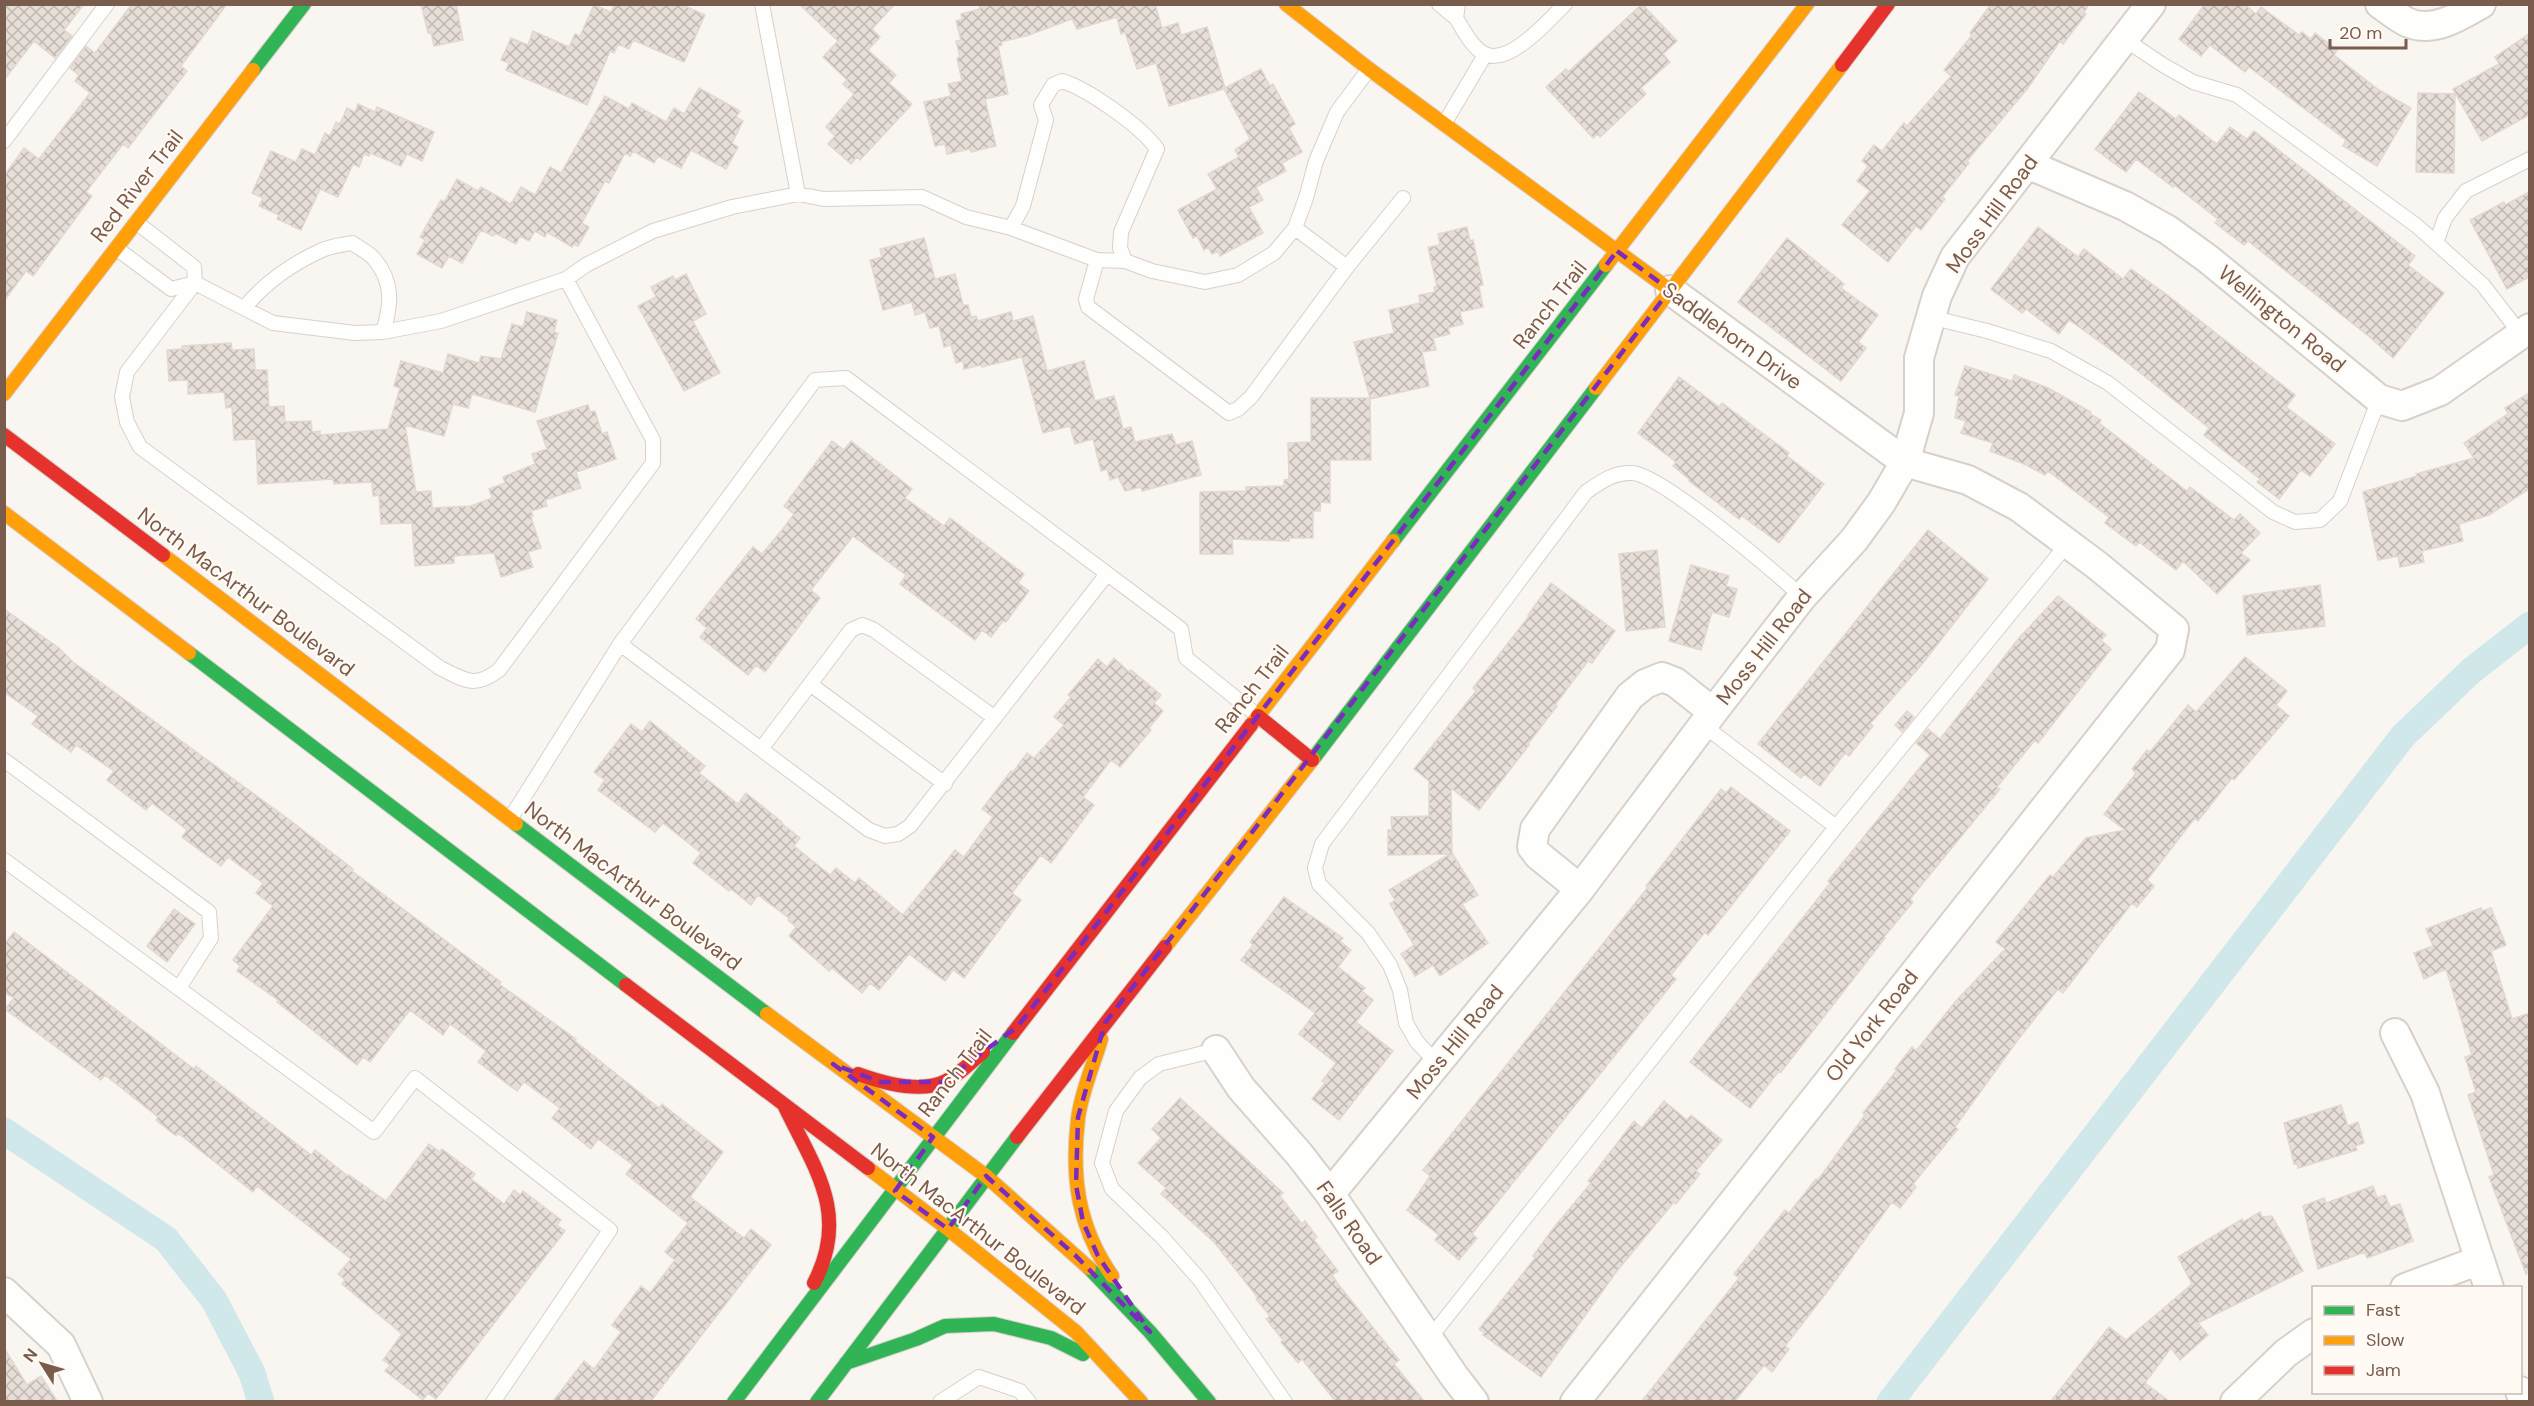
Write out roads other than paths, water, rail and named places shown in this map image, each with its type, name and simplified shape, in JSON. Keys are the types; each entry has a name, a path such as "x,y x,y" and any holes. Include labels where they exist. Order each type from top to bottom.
{"main road":[{"name":"Red River Trail","path":"4,394 304,4"},
{"name":"Saddlehorn Drive","path":"1286,4 1369,69 1670,290"},
{"name":"Ranch Trail","path":"734,1401 1018,1026 1807,4"},
{"path":"817,1401 986,1176 1312,760 1888,4"},
{"name":"North MacArthur Boulevard","path":"4,435 833,1064 986,1176 1076,1256 1150,1332 1209,1401"},
{"name":"North MacArthur Boulevard","path":"4,513 948,1229 1076,1332 1141,1401"},
{"path":"1258,716 1312,760"},
{"path":"1105,1023 1078,1117 1076,1185 1083,1222 1098,1256 1150,1332"},
{"path":"833,1064 880,1082 912,1086 943,1082 1018,1026"},
{"path":"783,1103 825,1188 831,1223 824,1264 795,1322"},
{"path":"846,1364 945,1326 994,1324 1051,1338 1108,1366"}],"street":[{"name":"Moss Hill Road","path":"1330,1194 1580,889 1802,597 1854,540 1881,503 1905,462 1919,412 1918,358 1937,296 1955,257 2151,4"},
{"path":"2380,4 2409,23 2425,26 2448,23 2481,4"},
{"name":"Wellington Road","path":"2027,164 2125,206 2168,230 2208,259 2379,399 2402,406 2440,391 2525,331"},
{"name":"Saddlehorn Drive","path":"1670,290 1905,462 1968,480 2019,507 2068,543 2174,629 2170,650"},
{"name":"Old York Road","path":"1575,1401 2170,650"},
{"name":"Moss Hill Road","path":"1580,889 1538,855 1532,847 1532,839 1535,829 1630,696 1645,684 1662,677 1675,682 1708,719"},
{"path":"2395,1033 2425,1093 2489,1286"},
{"name":"Falls Road","path":"1216,1050 1241,1088 1299,1154 1330,1194 1473,1401"},
{"path":"2408,1286 2480,1260"},
{"path":"6,1297 61,1345 88,1401"},
{"path":"2235,1401 2286,1353 2312,1334"}],"lane":[{"path":"4,141 107,4"},
{"path":"762,4 798,194"},
{"path":"1439,4 1457,11 1478,49 1485,55 1497,57 1509,53 1528,40 1565,4"},
{"path":"2124,39 2193,82 2237,95 2417,226 2483,285 2525,331"},
{"path":"1444,124 1485,55"},
{"path":"116,248 171,289 195,283 273,323 355,333 383,332 441,321 566,279 586,265 653,231 732,207 798,194 824,199 922,196 966,217 1011,228 1097,260 1125,261 1152,271 1205,282 1238,275 1274,253 1294,228 1306,198 1316,161 1336,112 1369,69"},
{"path":"1011,228 1023,206 1046,120 1041,105 1053,85 1062,81 1092,96 1149,137 1157,149 1121,232 1120,248 1125,261"},
{"path":"2436,243 2445,218 2466,191 2529,159"},
{"path":"1097,260 1086,299 1088,307 1229,413 1238,409 1251,397 1347,267 1403,198"},
{"path":"136,222 194,267 195,283 128,372 122,397 127,422 140,447 440,668 470,682 485,681 499,670 653,463 653,440 566,279"},
{"path":"1294,228 1347,267"},
{"path":"245,307 260,289 288,270 322,250 352,243 375,259 387,282 391,307 383,332"},
{"path":"1930,317 1987,331 2051,351 2108,383 2273,512 2295,522 2320,520 2340,501 2379,399"},
{"path":"510,819 620,644 815,380 846,378 1181,629 1186,658 1258,716"},
{"path":"1437,1063 1417,1042 1406,1023 1400,990 1390,965 1368,933 1319,884 1315,868 1322,844 1587,492 1610,476 1634,472 1666,487 1802,597"},
{"path":"1429,1339 1836,827 2068,543"},
{"path":"620,644 869,830 885,836 898,834 910,826 1107,574"},
{"path":"761,749 851,630 862,625 874,630 996,718"},
{"path":"810,684 945,784"},
{"path":"1708,719 1836,827"},
{"path":"4,760 209,912 211,938 179,988"},
{"path":"4,860 374,1132 415,1078 610,1230 493,1401"},
{"path":"1216,1050 1159,1064 1140,1078 1116,1111 1102,1163 1112,1190 1162,1237 1200,1280 1286,1401"},
{"path":"940,1401 980,1377 1020,1391 1029,1401"}],"waterway":[{"path":"1890,1402 2403,736 2471,671 2530,625"},
{"path":"4,1131 166,1239 214,1300 252,1373 261,1402"}]}
